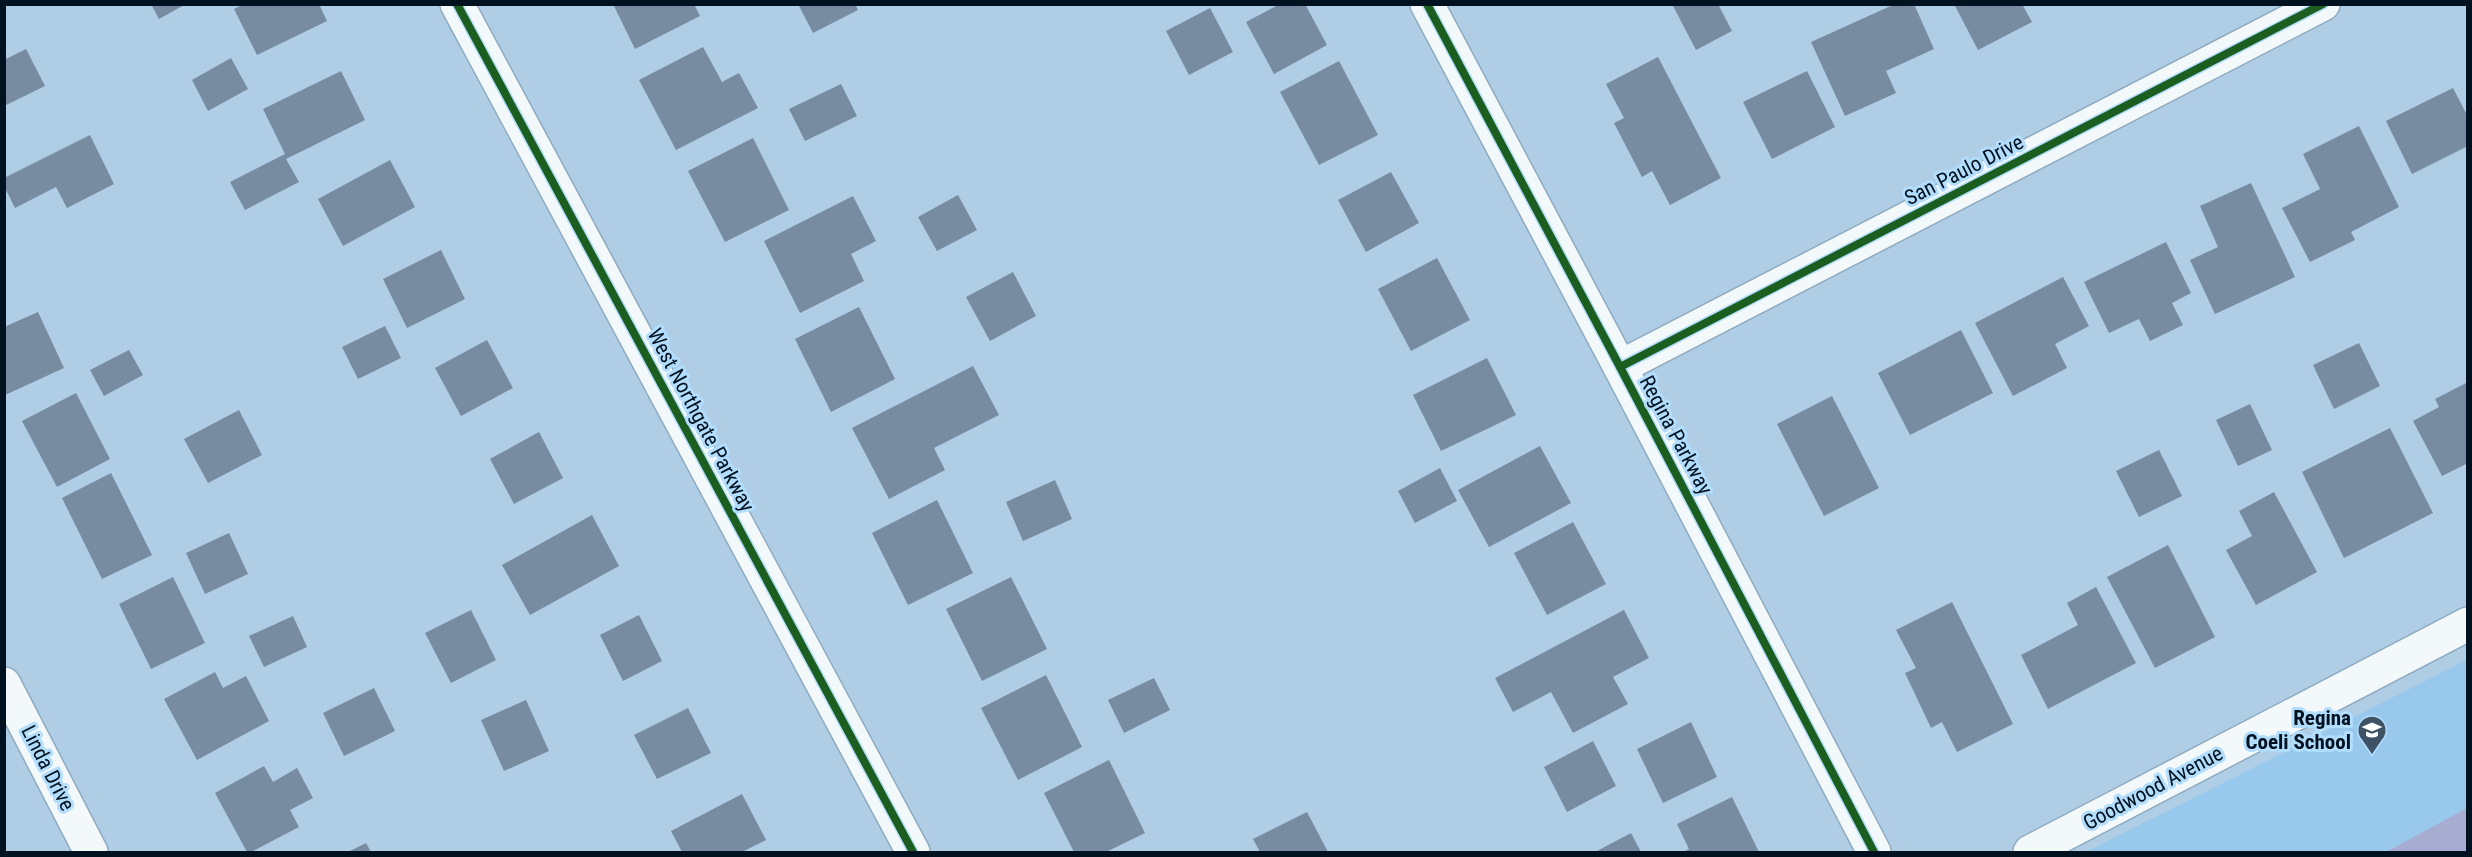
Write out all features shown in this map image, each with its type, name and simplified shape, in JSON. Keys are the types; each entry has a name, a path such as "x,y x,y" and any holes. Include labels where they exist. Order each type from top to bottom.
{"street":[{"name":"West Northgate Parkway","path":"458,4 913,852"},
{"name":"Regina Parkway","path":"1427,4 1874,852"},
{"name":"San Paulo Drive","path":"1620,367 2323,4"},
{"name":"Goodwood Avenue","path":"2031,852 2468,624"},
{"name":"Linda Drive","path":"4,684 91,852"}],"shaded area":[{"name":"Regina Coeli School","path":"2467,660 2467,852 2086,852"},
{"path":"2467,808 2467,852 2386,852"}],"building":[{"path":"151,4 186,4 159,19"},
{"path":"244,4 319,4 327,21 257,55 234,9"},
{"path":"613,4 694,4 700,16 635,49"},
{"path":"798,4 855,4 858,10 813,33"},
{"path":"1280,4 1305,4 1327,45 1274,74 1246,22"},
{"path":"1672,4 1718,4 1732,31 1696,50"},
{"path":"1895,4 1914,4 1934,49 1886,71 1896,93 1845,116 1811,42"},
{"path":"1954,4 2022,4 2032,22 1978,50"},
{"path":"1210,8 1233,52 1189,75 1166,31"},
{"path":"703,47 722,82 739,73 758,108 676,150 639,80"},
{"path":"26,49 45,86 4,106 4,60"},
{"path":"1658,57 1721,178 1670,205 1652,171 1642,177 1614,123 1624,118 1606,84"},
{"path":"231,58 248,89 208,111 192,80"},
{"path":"1339,61 1378,135 1319,165 1280,92"},
{"path":"341,71 365,120 286,159 299,182 245,210 230,182 285,154 263,109"},
{"path":"1807,71 1835,127 1772,159 1743,102"},
{"path":"841,84 857,116 805,141 789,109"},
{"path":"2453,88 2468,117 2468,146 2412,174 2386,121"},
{"path":"2359,126 2399,207 2351,232 2355,240 2310,262 2282,208 2320,189 2303,154"},
{"path":"90,135 114,184 67,208 56,187 15,208 4,186 4,178"},
{"path":"753,138 789,210 725,242 688,171"},
{"path":"390,160 415,207 343,246 318,199"},
{"path":"1391,172 1419,223 1366,252 1338,200"},
{"path":"2251,183 2295,277 2215,314 2190,260 2218,247 2200,206"},
{"path":"958,195 977,230 937,251 918,217"},
{"path":"853,196 876,241 851,254 864,281 800,313 764,241"},
{"path":"2166,242 2191,293 2172,303 2183,325 2150,341 2139,319 2109,333 2084,282"},
{"path":"441,250 465,299 407,328 383,279"},
{"path":"1437,258 1470,320 1411,351 1378,289"},
{"path":"1013,272 1036,316 990,341 966,297"},
{"path":"2063,277 2089,326 2055,344 2067,368 2013,396 1975,323"},
{"path":"859,307 895,379 831,412 795,339"},
{"path":"38,312 64,368 5,395 4,327"},
{"path":"385,326 401,358 358,379 342,347"},
{"path":"1961,330 1993,393 1910,435 1878,373"},
{"path":"487,340 513,388 461,416 435,368"},
{"path":"2359,343 2380,386 2334,409 2313,365"},
{"path":"129,350 143,375 104,396 90,370"},
{"path":"1487,358 1516,415 1441,451 1413,395"},
{"path":"973,366 999,415 934,448 945,470 889,499 852,428"},
{"path":"2468,382 2468,463 2442,476 2413,421 2439,407 2435,399"},
{"path":"76,393 110,459 57,487 22,421"},
{"path":"1832,396 1879,488 1824,516 1777,424"},
{"path":"2250,404 2272,450 2238,466 2216,420"},
{"path":"239,410 262,455 208,483 184,439"},
{"path":"2390,428 2433,513 2344,558 2302,472"},
{"path":"539,432 563,478 514,504 490,459"},
{"path":"1540,446 1571,503 1489,547 1458,490"},
{"path":"2159,450 2182,496 2139,517 2116,471"},
{"path":"1440,468 1457,501 1415,523 1398,491"},
{"path":"111,473 152,555 102,579 62,498"},
{"path":"1055,480 1072,519 1023,541 1006,502"},
{"path":"2274,492 2317,572 2256,605 2226,550 2252,536 2239,511"},
{"path":"937,500 973,573 908,605 872,533"},
{"path":"592,515 619,566 530,615 502,565"},
{"path":"1573,522 1606,584 1547,615 1514,553"},
{"path":"229,533 248,574 205,594 186,553"},
{"path":"2168,545 2215,637 2155,668 2107,577"},
{"path":"173,577 205,643 151,669 119,604"},
{"path":"1011,577 1047,649 982,681 946,609"},
{"path":"2096,587 2136,663 2048,709 2021,655 2078,625 2067,603"},
{"path":"1952,602 2013,724 1957,752 1942,722 1931,728 1905,673 1916,668 1896,630"},
{"path":"471,610 496,660 451,683 425,633"},
{"path":"1624,610 1649,658 1613,677 1628,704 1573,733 1551,692 1513,712 1495,678"},
{"path":"639,615 662,661 623,681 600,635"},
{"path":"293,616 307,647 264,667 249,636"},
{"path":"215,672 223,688 246,676 269,721 197,760 164,699"},
{"path":"1046,675 1082,747 1018,780 981,708"},
{"path":"1154,678 1170,710 1124,733 1108,700"},
{"path":"374,688 395,731 344,756 323,713"},
{"path":"526,700 549,751 504,771 481,720"},
{"path":"688,708 711,753 657,779 634,735"},
{"path":"1691,722 1717,777 1663,803 1637,749"},
{"path":"1593,741 1616,786 1567,812 1544,767"},
{"path":"1109,760 1145,833 1106,852 1074,852 1044,793"},
{"path":"264,766 273,782 297,768 313,798 290,810 299,827 247,852 215,793"},
{"path":"742,794 766,840 742,852 682,852 671,831"},
{"path":"1732,797 1759,852 1683,852 1689,849 1677,824"},
{"path":"1307,812 1328,852 1260,852 1253,839"},
{"path":"1631,833 1641,852 1595,852"},
{"path":"366,843 371,852 348,852"}],"cycle path":[{"path":"457,4 913,852"},
{"path":"1427,4 1874,852"},
{"path":"1620,367 2323,4"}],"place":[{"name":"Regina Coeli School","path":"2372,756"}]}
